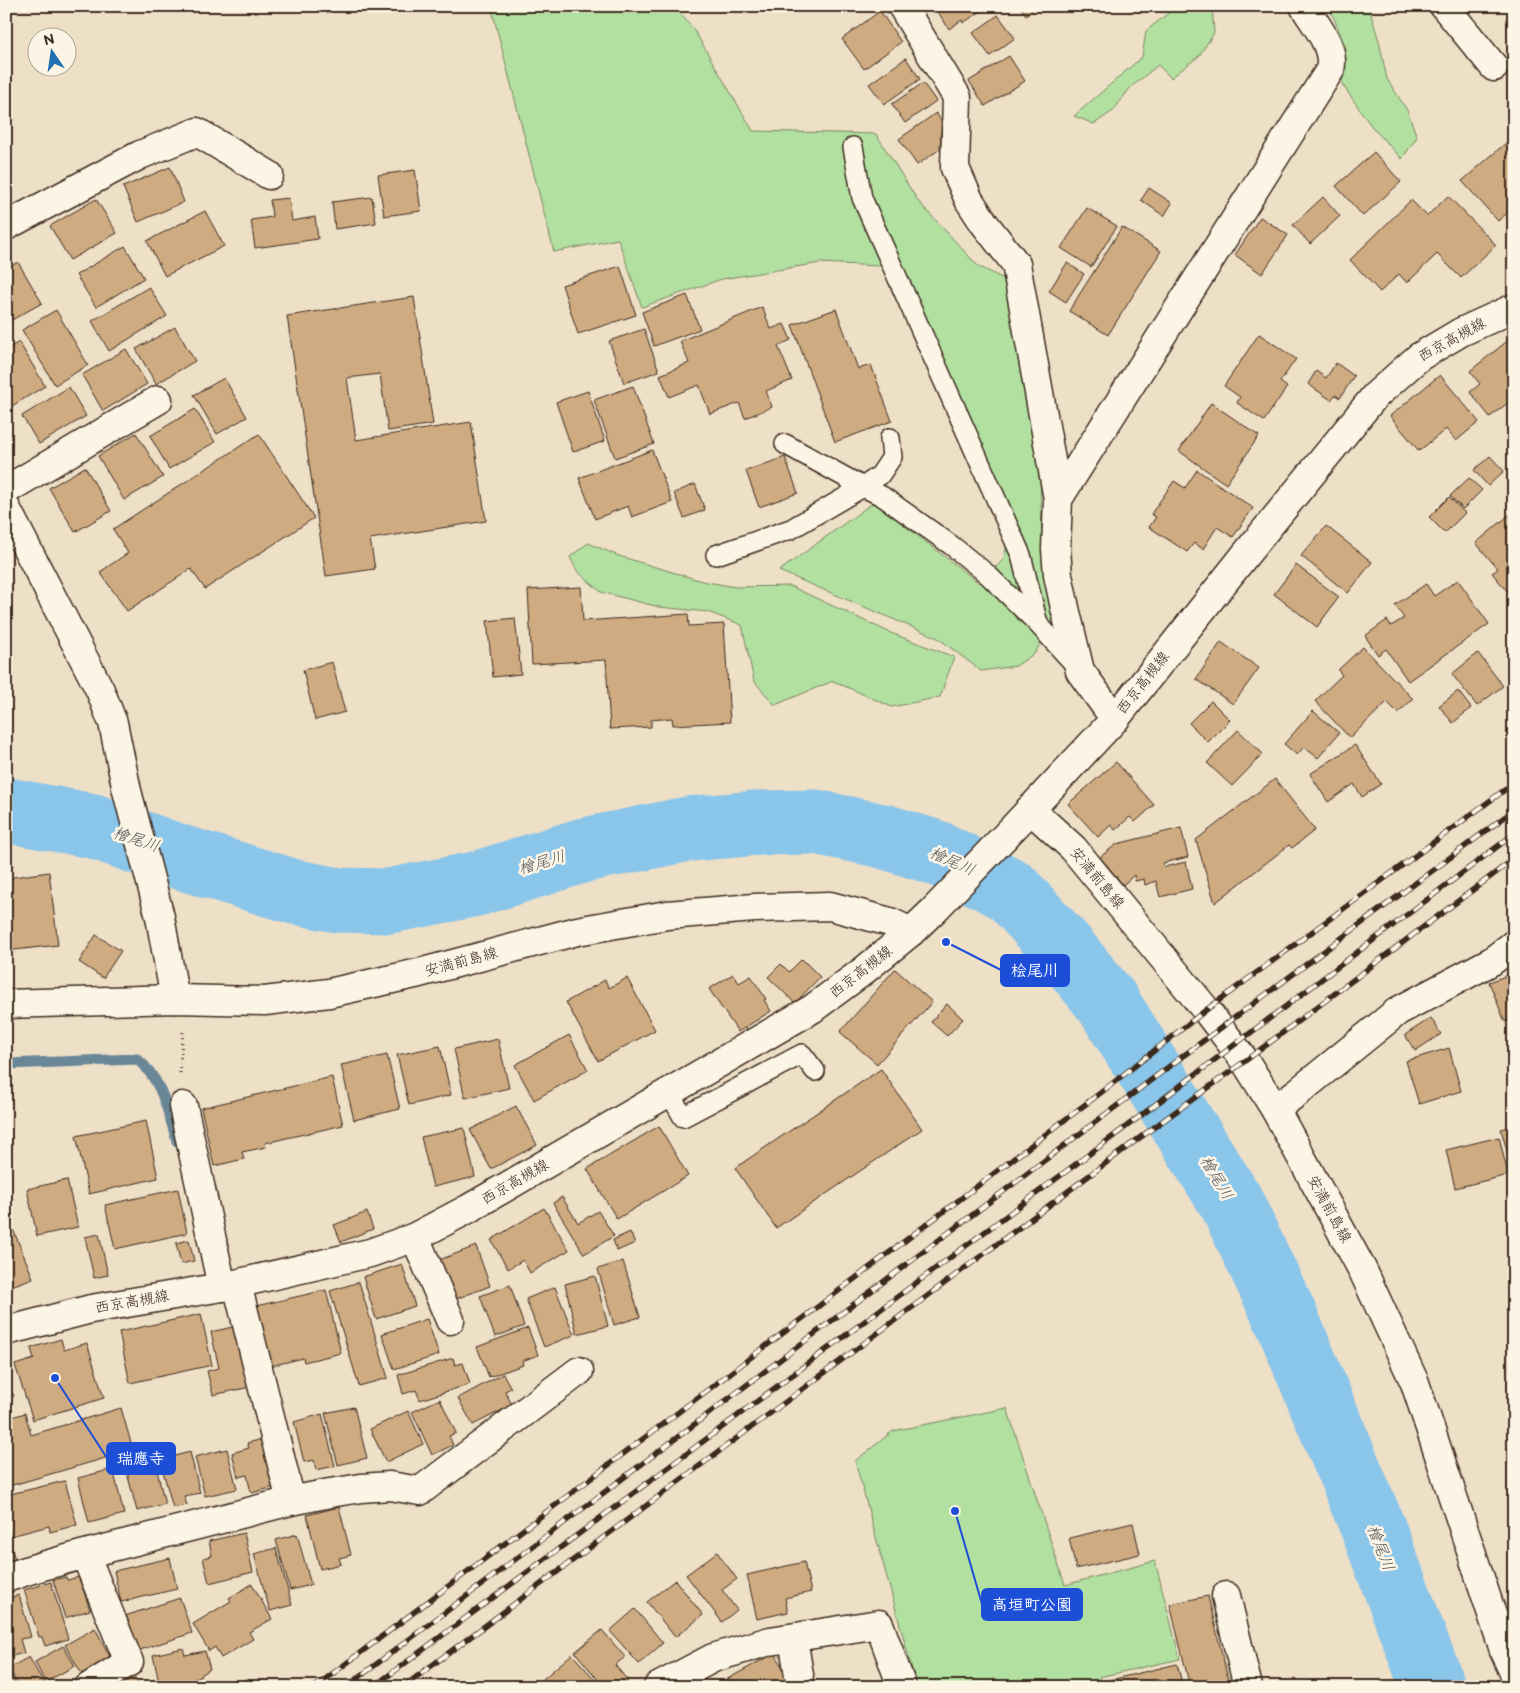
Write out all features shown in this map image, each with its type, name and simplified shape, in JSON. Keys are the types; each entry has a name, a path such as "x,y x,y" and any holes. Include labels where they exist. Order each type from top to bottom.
{"street":[{"path":"902,6 957,97 955,168 969,200 984,223 1016,264 1058,499 1056,549 1058,575 1080,670 1115,719"},
{"path":"1058,499 1330,70 1332,61 1330,51 1304,6"},
{"path":"1444,6 1494,67"},
{"path":"6,226 140,155 197,132 269,176"},
{"name":"西京高槻線","path":"6,1331 92,1309 229,1285 370,1254 414,1237 468,1209 812,1009 862,972 911,932 934,910 1115,719 1375,396 1419,357 1461,332 1514,308"},
{"path":"6,490 158,400"},
{"path":"6,508 100,690 113,723 127,791 180,1000"},
{"name":"安満前島線","path":"1022,819 1073,848 1206,1010 1245,1061 1275,1109 1363,1270 1415,1383 1505,1653 1514,1673"},
{"name":"安満前島線","path":"6,1004 180,1000 265,1001 329,993 419,973 577,930 667,915 754,908 830,906 890,922 911,932"},
{"path":"1275,1109 1398,1011 1492,961 1514,944"},
{"path":"183,1106 229,1285 291,1501"},
{"path":"414,1237 450,1320"},
{"path":"6,1578 85,1554 291,1501 360,1488 390,1486 420,1491 579,1371"},
{"path":"85,1554 129,1662 89,1687"},
{"path":"1226,1596 1248,1687"},
{"path":"658,1687 713,1658 770,1641 879,1624 902,1687"},
{"path":"793,1638 800,1675"}],"lane":[{"path":"853,147 862,198 1021,555 1038,624"},
{"path":"716,555 791,529 863,488 880,475 892,457 890,438"},
{"path":"785,444 863,488 882,496 951,546 987,574 1038,624 1080,670"},
{"path":"669,1092 683,1117 802,1054 815,1071"}],"path":[{"path":"180,1000 180,1063 183,1106"}],"green space":[{"path":"496,6 674,6 694,30 753,131 876,134 918,201 978,266 1004,279 1040,474 1043,569 1055,617 1035,653 1016,666 981,671 938,638 779,571 874,502 979,583 1004,559 1012,517 901,267 820,263 722,279 642,307 618,239 554,252 492,10"},
{"path":"1177,6 1212,6 1214,33 1199,56 1171,78 1158,65 1130,88 1113,111 1094,124 1074,116 1142,57 1146,31"},
{"path":"1329,6 1371,6 1370,11 1387,79 1407,110 1417,137 1402,159 1372,127 1342,84 1346,48"},
{"path":"588,543 619,556 702,581 735,587 790,586 891,633 954,657 940,697 892,707 833,681 775,705 754,681 742,625 708,612 659,607 601,592 577,571 570,557"},
{"path":"1007,1408 1065,1585 1155,1561 1180,1659 1099,1677 1101,1687 917,1687 855,1461 893,1431"}],"building":[{"path":"934,6 989,6 963,23 962,20 949,29"},
{"path":"1019,6 1037,6 1026,15"},
{"path":"880,11 901,42 864,69 842,39"},
{"path":"998,15 1015,38 990,56 973,33"},
{"path":"1009,56 1025,81 985,106 969,81"},
{"path":"906,58 920,79 884,104 869,84"},
{"path":"923,83 936,101 905,123 892,104"},
{"path":"936,113 942,122 940,149 917,165 899,139"},
{"path":"1514,136 1514,207 1498,221 1462,181"},
{"path":"1374,152 1401,182 1363,216 1336,186"},
{"path":"170,167 184,202 138,222 123,187"},
{"path":"415,170 421,211 384,216 378,175"},
{"path":"1149,188 1172,203 1164,216 1141,200"},
{"path":"1448,196 1496,245 1461,278 1437,254 1407,283 1399,274 1380,292 1350,260 1411,200 1427,216"},
{"path":"372,197 376,223 335,229 332,202"},
{"path":"1323,197 1340,216 1310,244 1293,225"},
{"path":"289,198 292,221 315,217 318,239 255,248 251,220 272,217 270,200"},
{"path":"96,199 117,233 70,260 50,226"},
{"path":"1087,208 1117,226 1091,267 1061,248"},
{"path":"205,211 224,246 165,276 147,241"},
{"path":"1260,217 1288,235 1262,274 1235,255"},
{"path":"1122,227 1161,251 1108,335 1069,311"},
{"path":"125,246 144,278 96,307 76,275"},
{"path":"18,262 42,303 10,321 6,314 6,269"},
{"path":"1067,263 1084,274 1066,302 1049,291"},
{"path":"620,266 636,315 578,334 562,285"},
{"path":"149,287 167,316 109,351 92,321"},
{"path":"687,295 700,329 654,346 642,312"},
{"path":"414,297 433,424 388,431 380,374 347,378 356,440 471,422 486,521 370,539 375,569 326,576 287,316"},
{"path":"762,307 771,329 784,324 791,340 778,346 792,380 766,391 772,407 745,418 739,403 710,414 699,385 669,397 660,375 689,363 680,341"},
{"path":"836,309 858,369 871,365 892,421 835,442 792,325"},
{"path":"56,310 88,365 55,385 22,330"},
{"path":"175,327 195,361 156,384 136,349"},
{"path":"644,329 659,371 624,383 609,341"},
{"path":"1259,334 1296,359 1280,382 1287,387 1264,421 1237,403 1240,397 1224,386"},
{"path":"1511,338 1514,342 1514,398 1490,417 1470,392 1480,384 1470,371"},
{"path":"19,342 45,386 12,406 6,397 6,350"},
{"path":"126,349 147,384 103,411 82,375"},
{"path":"1336,363 1354,376 1340,398 1335,395 1331,400 1308,384 1316,371 1326,378"},
{"path":"1440,375 1479,422 1456,441 1446,429 1419,451 1390,416"},
{"path":"224,378 247,417 217,434 194,395"},
{"path":"633,386 654,444 615,458 594,400"},
{"path":"69,387 86,416 39,444 22,416"},
{"path":"588,391 605,441 573,452 556,402"},
{"path":"1211,403 1259,436 1226,484 1179,451"},
{"path":"195,409 215,442 169,469 150,436"},
{"path":"136,433 163,477 124,500 98,456"},
{"path":"259,434 314,518 205,589 191,569 127,611 100,572 128,553 113,529"},
{"path":"652,450 672,502 632,517 628,506 595,519 579,478"},
{"path":"1490,456 1504,471 1488,486 1474,470"},
{"path":"785,457 798,493 759,507 746,471"},
{"path":"85,467 111,511 75,532 49,488"},
{"path":"1197,470 1253,508 1233,537 1217,527 1203,549 1194,543 1187,552 1149,527 1156,517 1151,514 1174,481 1185,488"},
{"path":"1469,478 1482,490 1463,509 1450,496"},
{"path":"695,484 705,510 684,518 674,493"},
{"path":"1449,497 1465,513 1445,533 1429,517"},
{"path":"1514,511 1514,599 1492,573 1498,569 1476,543"},
{"path":"1326,526 1372,562 1348,593 1301,556"},
{"path":"1296,565 1339,597 1317,627 1274,594"},
{"path":"1458,580 1489,624 1408,681 1386,649 1378,655 1365,636 1387,620 1391,626 1404,618 1395,605 1426,584 1434,596"},
{"path":"581,587 583,621 688,614 689,626 724,624 730,722 673,725 672,718 651,720 651,727 610,729 606,660 532,664 528,590"},
{"path":"515,618 521,674 493,677 487,621"},
{"path":"1221,642 1259,668 1233,704 1196,679"},
{"path":"1363,647 1413,699 1398,713 1387,702 1350,738 1315,701 1342,675 1338,670"},
{"path":"1478,653 1503,686 1477,706 1452,674"},
{"path":"332,662 345,712 315,720 303,670"},
{"path":"1458,691 1471,708 1453,723 1439,706"},
{"path":"1211,701 1230,720 1208,742 1189,723"},
{"path":"1313,711 1339,733 1318,758 1304,747 1297,755 1284,744"},
{"path":"1238,730 1263,754 1232,786 1207,763"},
{"path":"1355,745 1381,784 1362,797 1354,784 1328,802 1310,774"},
{"path":"1116,762 1154,805 1135,822 1130,817 1115,830 1111,825 1098,837 1068,804"},
{"path":"1275,779 1315,830 1292,848 1289,845 1215,903 1196,840"},
{"path":"1181,828 1188,857 1163,863 1164,867 1186,862 1192,889 1160,897 1156,881 1145,885 1144,879 1135,881 1134,875 1123,885 1100,857 1117,844"},
{"path":"49,872 58,945 6,951 6,878"},
{"path":"96,935 121,951 103,978 79,962"},
{"path":"802,959 820,977 795,1003 768,977 781,964 789,972"},
{"path":"895,969 932,1002 877,1064 840,1032"},
{"path":"1514,973 1514,1019 1505,1022 1489,982"},
{"path":"733,974 739,983 751,976 766,999 764,1000 771,1011 738,1032 709,989"},
{"path":"627,978 655,1030 598,1061 566,1002 605,980 609,988"},
{"path":"947,1004 963,1019 947,1036 931,1022"},
{"path":"1431,1018 1441,1034 1415,1051 1405,1035"},
{"path":"569,1035 588,1070 534,1100 515,1065"},
{"path":"498,1039 509,1088 465,1098 454,1049"},
{"path":"440,1046 451,1095 409,1105 397,1055"},
{"path":"1449,1048 1461,1091 1419,1104 1406,1061"},
{"path":"387,1055 400,1109 354,1120 341,1065"},
{"path":"881,1069 922,1129 776,1228 735,1168"},
{"path":"332,1077 343,1125 265,1143 266,1147 242,1152 244,1159 214,1166 201,1108"},
{"path":"516,1106 537,1145 491,1169 470,1130"},
{"path":"146,1121 158,1178 89,1194 76,1136"},
{"path":"659,1126 688,1176 617,1219 587,1169"},
{"path":"1514,1126 1514,1161 1510,1162 1501,1129"},
{"path":"464,1128 475,1177 433,1187 421,1137"},
{"path":"1499,1137 1508,1175 1455,1188 1446,1150"},
{"path":"67,1180 78,1227 37,1236 27,1189"},
{"path":"178,1189 187,1233 115,1249 105,1205"},
{"path":"562,1197 578,1223 598,1211 614,1236 584,1254 553,1203"},
{"path":"544,1208 569,1250 530,1273 523,1260 508,1269 491,1240"},
{"path":"6,1212 33,1278 6,1288"},
{"path":"367,1212 373,1229 341,1242 334,1225"},
{"path":"630,1232 635,1243 617,1251 613,1240"},
{"path":"99,1234 108,1275 94,1278 85,1237"},
{"path":"189,1240 194,1261 181,1264 176,1243"},
{"path":"476,1246 490,1286 453,1300 439,1260"},
{"path":"623,1261 640,1317 614,1325 598,1269"},
{"path":"402,1264 415,1306 376,1319 363,1277"},
{"path":"595,1276 608,1326 577,1334 565,1284"},
{"path":"359,1282 388,1378 359,1386 330,1291"},
{"path":"510,1285 524,1326 495,1337 480,1296"},
{"path":"555,1287 574,1335 544,1347 526,1299"},
{"path":"326,1290 341,1353 304,1362 303,1358 267,1367 252,1307"},
{"path":"201,1314 212,1365 130,1383 119,1332"},
{"path":"427,1319 439,1355 394,1369 382,1334"},
{"path":"241,1325 255,1386 213,1395 207,1371 219,1368 211,1332"},
{"path":"528,1328 538,1355 522,1361 523,1365 489,1377 477,1347"},
{"path":"61,1339 64,1350 87,1343 104,1398 33,1420 15,1365 34,1359 31,1348"},
{"path":"453,1358 455,1365 463,1363 470,1384 420,1400 416,1390 403,1394 398,1375"},
{"path":"503,1374 511,1388 505,1391 512,1405 473,1425 458,1398"},
{"path":"6,1382 14,1396 6,1400"},
{"path":"440,1399 456,1433 449,1436 453,1445 432,1455 412,1412"},
{"path":"354,1407 367,1458 338,1465 325,1413"},
{"path":"121,1408 133,1450 6,1487 6,1419 25,1413 31,1435"},
{"path":"408,1411 423,1444 386,1462 370,1429"},
{"path":"322,1414 335,1466 316,1470 314,1460 304,1462 294,1422"},
{"path":"267,1438 279,1486 251,1493 247,1475 238,1477 232,1453 249,1448 247,1443"},
{"path":"227,1449 237,1489 205,1496 195,1457"},
{"path":"190,1452 200,1493 184,1496 187,1505 173,1508 160,1460"},
{"path":"154,1458 165,1504 137,1511 125,1465"},
{"path":"113,1469 124,1514 89,1523 78,1478"},
{"path":"65,1481 77,1525 50,1532 49,1526 11,1536 6,1517 6,1495"},
{"path":"339,1507 351,1555 339,1558 341,1564 320,1569 307,1515"},
{"path":"1133,1523 1140,1554 1076,1569 1069,1538"},
{"path":"6,1532 16,1562 6,1565"},
{"path":"244,1533 253,1572 209,1583 203,1558 212,1556 209,1541"},
{"path":"297,1534 311,1585 290,1590 276,1540"},
{"path":"276,1548 292,1605 270,1611 254,1554"},
{"path":"717,1552 737,1579 722,1590 737,1610 722,1622 686,1575"},
{"path":"170,1558 177,1589 121,1602 114,1571"},
{"path":"804,1562 811,1592 785,1598 788,1612 757,1619 747,1575"},
{"path":"66,1577 67,1580 79,1577 90,1610 65,1618 53,1580"},
{"path":"675,1580 703,1615 675,1637 647,1602"},
{"path":"51,1582 68,1639 45,1646 42,1637 39,1637 24,1590"},
{"path":"252,1584 272,1619 249,1632 253,1639 221,1658 215,1647 209,1651 193,1624 231,1601 229,1598"},
{"path":"19,1595 31,1637 20,1639 24,1653 12,1656 8,1643 6,1644 6,1599"},
{"path":"1208,1596 1229,1683 1213,1687 1190,1687 1170,1604"},
{"path":"180,1598 192,1633 137,1651 125,1616"},
{"path":"635,1609 663,1643 639,1664 610,1631"},
{"path":"95,1628 113,1662 84,1678 65,1645"},
{"path":"602,1630 625,1657 615,1665 628,1681 621,1687 604,1687 575,1652"},
{"path":"63,1646 75,1666 45,1682 35,1662"},
{"path":"183,1648 185,1655 205,1651 210,1669 191,1682 172,1687 160,1687 153,1655"},
{"path":"775,1653 793,1687 724,1687 722,1682"},
{"path":"572,1654 598,1683 594,1687 549,1687 543,1679"},
{"path":"29,1657 46,1687 19,1687 9,1668"},
{"path":"1177,1664 1183,1687 1107,1687 1106,1681"},
{"path":"6,1667 17,1687 6,1687"},
{"path":"132,1675 140,1687 114,1687"}],"waterway":[{"name":"檜尾川","path":"6,810 93,826 180,857 295,892 338,900 389,901 476,884 584,850 688,829 758,823 815,822 883,836 937,853 1010,890 1064,949 1107,1002 1231,1202 1286,1318 1373,1528 1433,1687"},
{"path":"6,1064 137,1059 146,1067 158,1086 177,1141"}],"railway":[{"path":"315,1687 1099,1094 1206,1010 1514,783"},
{"path":"346,1687 1183,1056 1514,810"},
{"path":"373,1687 1123,1129 1514,834"},
{"path":"403,1687 1514,859"}],"place":[{"name":"桧尾川","path":"946,942"},
{"name":"瑞應寺","path":"55,1378"},
{"name":"高垣町公園","path":"955,1511"}]}
